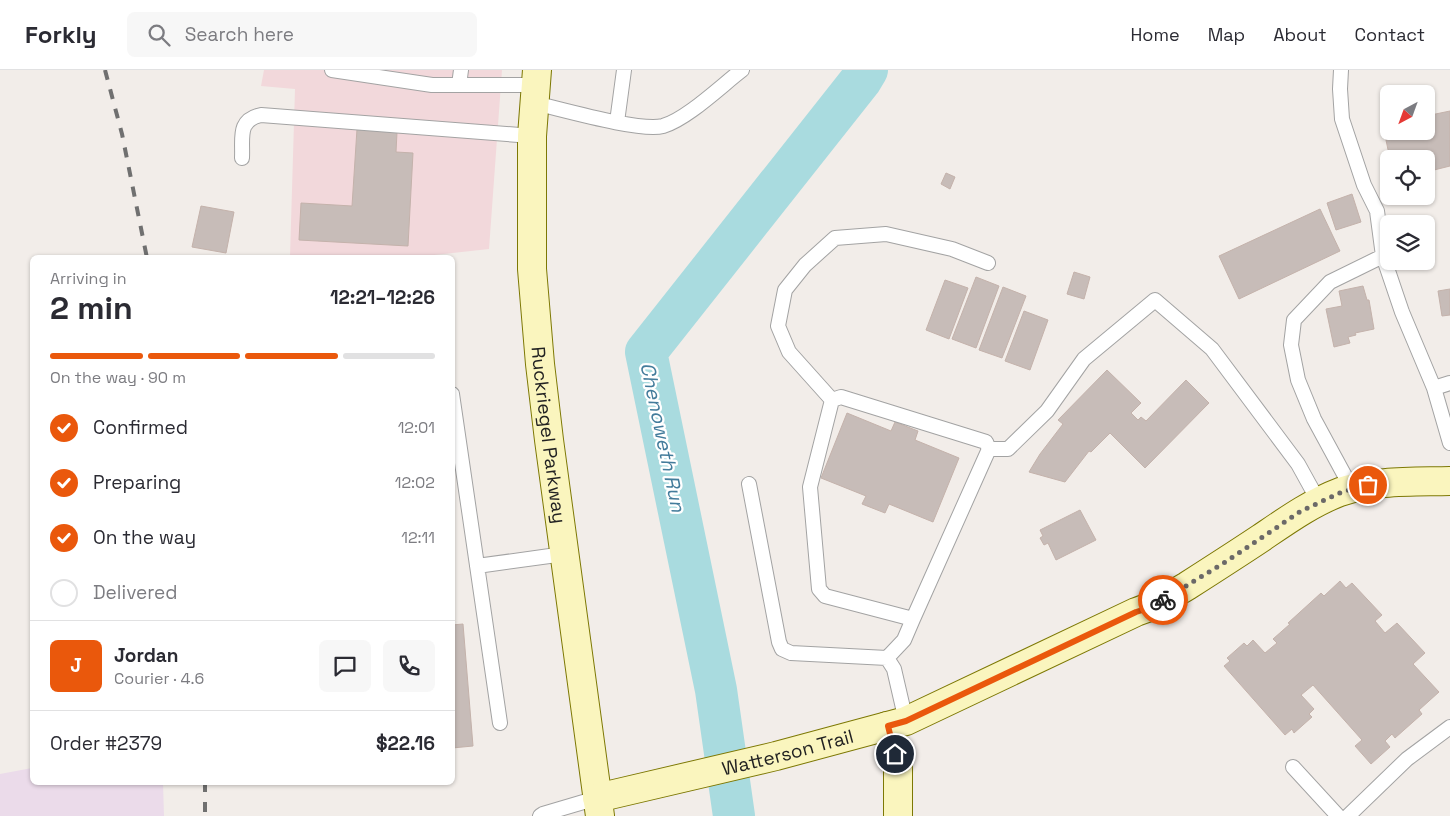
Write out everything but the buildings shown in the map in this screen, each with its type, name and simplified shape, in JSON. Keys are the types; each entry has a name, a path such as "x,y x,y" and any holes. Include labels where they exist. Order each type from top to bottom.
{"main road":[{"name":"Ruckriegel Parkway","path":"536,86 532,136 532,269 540,364 598,807"},
{"name":"Watterson Trail","path":"598,807 691,777 897,723 1136,612 1152,607 1227,561 1301,511 1319,502 1368,485 1395,482 1450,481"},
{"path":"897,723 898,816"}],"lane":[{"path":"332,70 432,85 536,86 617,122 639,126 663,126 685,115 742,70"},
{"path":"459,85 461,70"},
{"path":"617,122 624,70"},
{"path":"1341,70 1342,119 1364,185 1377,211 1380,234"},
{"path":"242,158 243,126 251,117 261,115 532,136"},
{"path":"832,400 789,352 778,326 786,290 805,265 835,238 886,234 952,249 988,263"},
{"path":"1352,489 1314,419 1298,380 1291,345 1294,320 1330,282 1380,257"},
{"path":"1388,270 1402,312 1434,388 1450,443"},
{"path":"989,449 1008,448 1046,411 1084,359 1155,300 1212,349 1298,464 1319,502"},
{"path":"1434,388 1450,383"},
{"path":"749,484 779,642 782,649 791,653 886,658 904,640 989,449 986,442 841,397 832,400"},
{"path":"832,400 810,487 819,589 825,596 914,619"},
{"path":"455,415 500,723"},
{"path":"477,566 564,554"},
{"path":"886,658 894,669 897,723"},
{"path":"1348,816 1407,759 1450,728"},
{"path":"1293,767 1338,816"},
{"path":"540,816 598,807"}],"shaded area":[{"path":"264,70 502,70 489,249 434,255 290,255 295,89 261,86"},
{"path":"30,768 30,785 163,785 164,816 0,816 0,774"}],"waterway":[{"name":"Chenoweth Run","path":"734,816 716,690 646,352 867,70"}],"railway":[{"path":"105,70 122,134 146,255"},
{"path":"205,785 205,816"}],"way so far":[{"path":"1163,600 1227,561 1301,511 1342,492 1368,485"}],"route":[{"path":"895,754 888,726 906,721 1136,612 1152,607 1163,600"}]}
